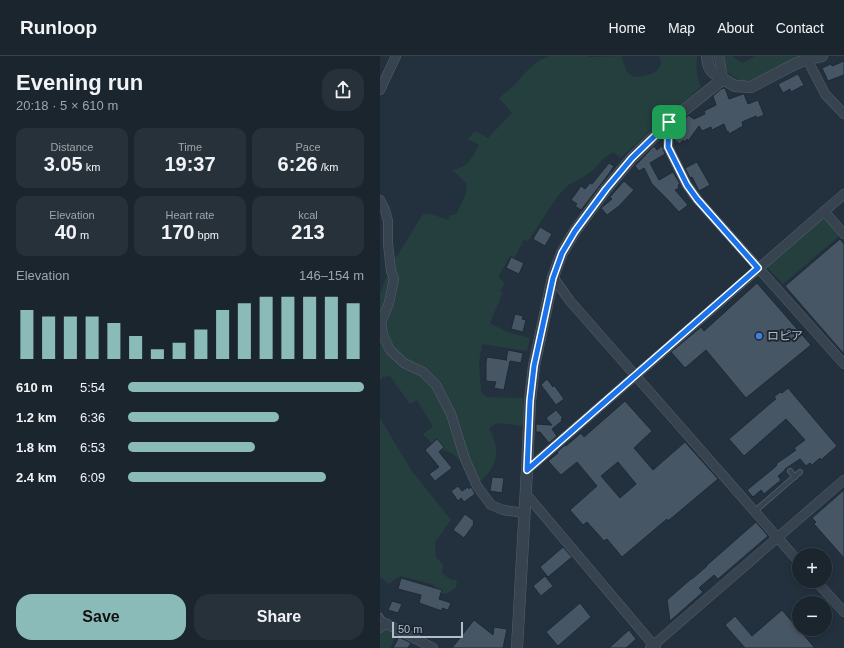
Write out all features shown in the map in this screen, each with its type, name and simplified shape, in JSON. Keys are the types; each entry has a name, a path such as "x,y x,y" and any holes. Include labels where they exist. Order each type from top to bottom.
{"street":[{"path":"380,90 396,56"},
{"path":"707,56 708,66 714,75 735,86 751,87 807,59 822,56"},
{"path":"719,56 722,79"},
{"path":"807,59 825,94 844,114"},
{"path":"518,648 530,401 534,366 553,278 562,253 572,237 601,195 632,158 669,122 722,79"},
{"path":"669,122 668,147 687,185 697,199 844,364"},
{"path":"527,470 844,194"},
{"path":"380,200 386,210 388,221 388,243 391,271 394,279 388,303 381,322 383,335 390,350 404,363 423,372 436,385 451,414 465,459 477,486 491,505 503,510 525,513"},
{"path":"824,211 844,234"},
{"path":"553,278 570,301 792,554"},
{"path":"526,494 653,647 844,480"},
{"path":"822,588 844,612"},
{"path":"382,622 432,648"}],"lane":[{"path":"790,471 795,477"},
{"path":"755,511 800,472"}],"green space":[{"path":"550,56 621,56 627,72 633,77 645,76 657,71 661,63 659,56 697,56 697,72 701,87 620,158 613,152 605,157 593,170 582,178 568,185 557,197 528,241 524,240 514,258 510,256 498,277 505,283 500,291 503,292 490,323 507,332 530,338 527,351 482,344 479,362 481,392 486,397 523,398 523,426 497,423 489,428 494,439 496,450 495,462 489,473 474,485 464,464 453,454 436,448 423,434 433,427 417,400 410,404 390,376 383,377 380,380 380,293 392,264 423,214 431,214 448,220 450,215 456,215 466,193 467,184 453,170 466,164 472,158 479,145 468,139 475,131 488,138 512,113 499,98 534,64"},
{"path":"723,56 732,56 743,63 755,56 802,56 754,80 740,81 727,72"},
{"path":"820,218 825,218 839,236 783,284 767,267"},
{"path":"380,418 411,470 451,520 435,542 436,557 443,565 442,573 451,580 457,580 456,587 448,593 443,594 432,584 400,576 389,584 380,577"},
{"path":"385,628 397,634 390,648 380,648 380,633"}],"building":[{"path":"844,61 844,75 828,81 822,68"},
{"path":"798,74 804,85 791,92 790,89 783,93 778,84"},
{"path":"725,88 729,99 744,94 748,104 758,100 764,115 757,118 756,116 742,122 743,126 729,134 724,124 712,130 711,127 702,131 699,126 688,141 687,139 685,142 683,140 680,144 674,140 675,133 688,115 694,119 705,114 704,111 716,105 713,96 721,89"},
{"path":"654,146 657,150 662,146 665,154 650,163 659,180 673,172 680,184 678,185 679,188 675,190 688,205 679,212 652,184 644,168 639,171 635,166"},
{"path":"697,162 710,185 699,191 692,177 690,178 685,168"},
{"path":"609,163 614,166 581,210 575,206 577,204 571,200 581,186 585,189 590,183 592,184"},
{"path":"624,181 634,190 619,206 607,215 601,208 612,199 610,197"},
{"path":"540,227 552,234 545,246 533,239"},
{"path":"840,239 844,244 844,354 785,286"},
{"path":"511,257 524,263 519,274 506,268"},
{"name":"ロピア","path":"757,283 811,345 746,398 706,350 685,368 671,352 701,327 704,331"},
{"path":"515,314 523,316 522,319 526,320 523,332 511,329"},
{"path":"508,350 523,353 521,363 510,361 504,390 494,388 496,382 486,381 487,357 506,360"},
{"path":"547,379 553,387 554,385 564,399 556,405 541,385"},
{"path":"788,388 837,446 821,460 820,458 812,465 810,463 806,466 800,459 785,469 778,476 781,480 764,494 761,490 753,497 747,490 774,468 777,465 776,464 796,450 794,448 805,440 786,419 744,456 729,439 776,399 774,397"},
{"path":"625,401 652,431 634,448 653,470 685,442 718,479 622,557 607,539 604,541 587,522 583,525 570,510 597,486 577,462 561,475 548,461 565,445 566,446 581,433 584,437","holes":["618,462 636,484 620,498 601,476"]},
{"path":"556,410 563,418 561,419 562,421 552,429 557,436 549,443 540,432 536,432 536,424 552,425 546,418"},
{"path":"437,439 444,447 439,452 452,468 435,481 429,474 439,467 425,450"},
{"path":"492,477 504,478 502,493 490,491"},
{"path":"458,486 462,491 468,487 469,489 471,487 475,494 464,502 461,498 458,501 451,491"},
{"path":"844,490 844,558 814,524 816,522 812,518"},
{"path":"465,514 474,521 474,524 464,538 453,530"},
{"path":"756,522 768,536 718,579 714,575 699,588 703,592 670,621 667,600"},
{"path":"563,547 572,557 548,577 540,567"},
{"path":"545,576 553,586 541,596 533,586"},
{"path":"401,578 442,590 439,599 451,603 448,610 442,608 442,611 419,603 421,595 398,589"},
{"path":"392,601 402,604 398,613 388,610"},
{"path":"580,603 591,617 558,646 546,632"},
{"path":"782,610 792,622 792,636 805,636 815,648 745,648 725,625 735,616 752,636"},
{"path":"474,620 493,635 494,627 507,629 503,648 452,648"},
{"path":"629,630 636,639 626,648 609,648"},
{"path":"399,637 411,643 408,648 393,648"}],"place":[{"name":"ロピア","path":"759,336"}],"route":[{"path":"669,122 668,147 687,185 697,199 758,268 527,470 530,401 534,366 553,278 562,253 575,231 606,189 632,158 669,122"}]}
